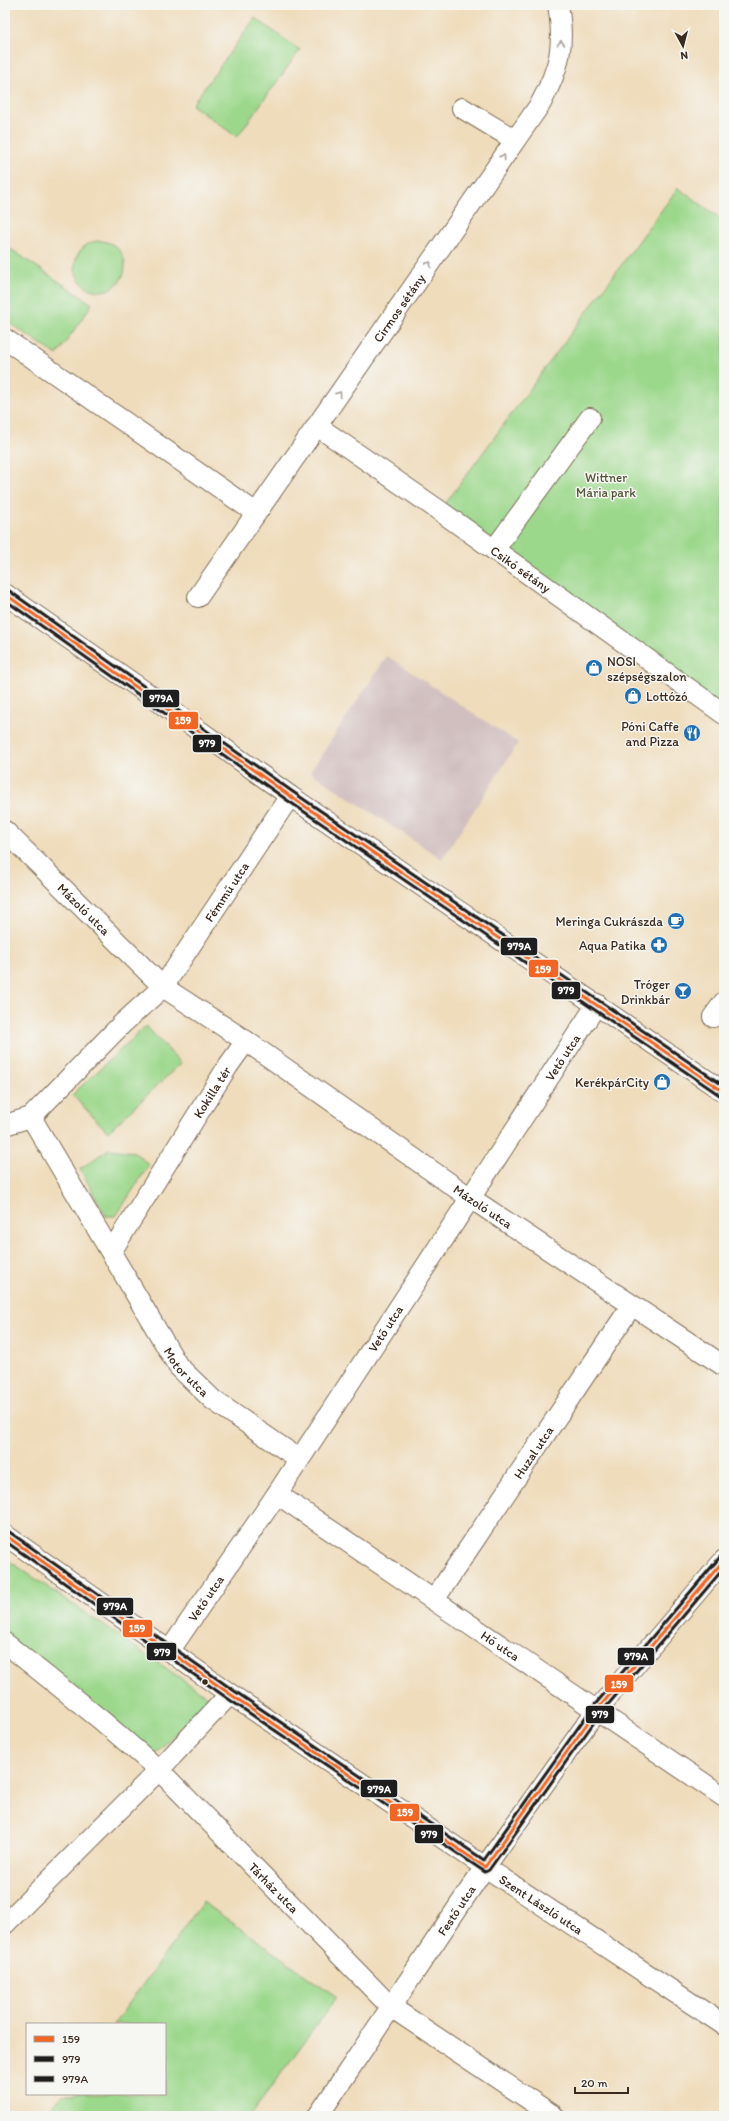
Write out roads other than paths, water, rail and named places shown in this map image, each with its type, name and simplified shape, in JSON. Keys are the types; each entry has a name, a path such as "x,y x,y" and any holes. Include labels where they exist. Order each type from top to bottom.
{"street":[{"name":"Cirmos sétány","path":"198,597 541,103 555,78 561,50 561,23 558,5"},
{"path":"462,108 515,140"},
{"path":"5,339 256,513"},
{"path":"494,550 590,418"},
{"name":"Csikó sétány","path":"317,426 724,714"},
{"path":"5,594 144,691 290,796 724,1092"},
{"name":"Fémmű utca","path":"163,987 290,796"},
{"name":"Mázoló utca","path":"5,831 163,987"},
{"path":"5,1125 31,1117 122,1024 163,987 246,1041"},
{"name":"Vető utca","path":"170,1650 278,1494 299,1459 469,1197 596,1004"},
{"name":"Mázoló utca","path":"246,1041 469,1197 724,1366"},
{"name":"Kokilla tér","path":"111,1252 228,1066 246,1041"},
{"path":"31,1117 111,1252"},
{"name":"Motor utca","path":"111,1252 178,1366 213,1400 299,1459"},
{"name":"Huzal utca","path":"434,1600 632,1304"},
{"name":"Hő utca","path":"278,1494 724,1797"},
{"name":"Szent László utca","path":"5,1535 170,1650 230,1694 485,1867 724,2025"},
{"name":"Festő utca","path":"318,2116 485,1867 596,1711 720,1572"},
{"name":"Tárház utca","path":"5,1643 101,1720 159,1770 391,2007 554,2116"},
{"path":"5,1924 159,1770 230,1694"}],"place":[{"name":"NOSI szépségszalon","path":"594,668"},
{"name":"Lottózó","path":"633,696"},
{"name":"Póni Caffe and Pizza","path":"692,733"},
{"name":"Meringa Cukrászda","path":"676,921"},
{"name":"Aqua Patika","path":"659,945"},
{"name":"Tróger Drinkbár","path":"683,991"},
{"name":"KerékpárCity","path":"662,1082"}],"park label":[{"name":"Wittner Mária park","path":"606,484"}]}
